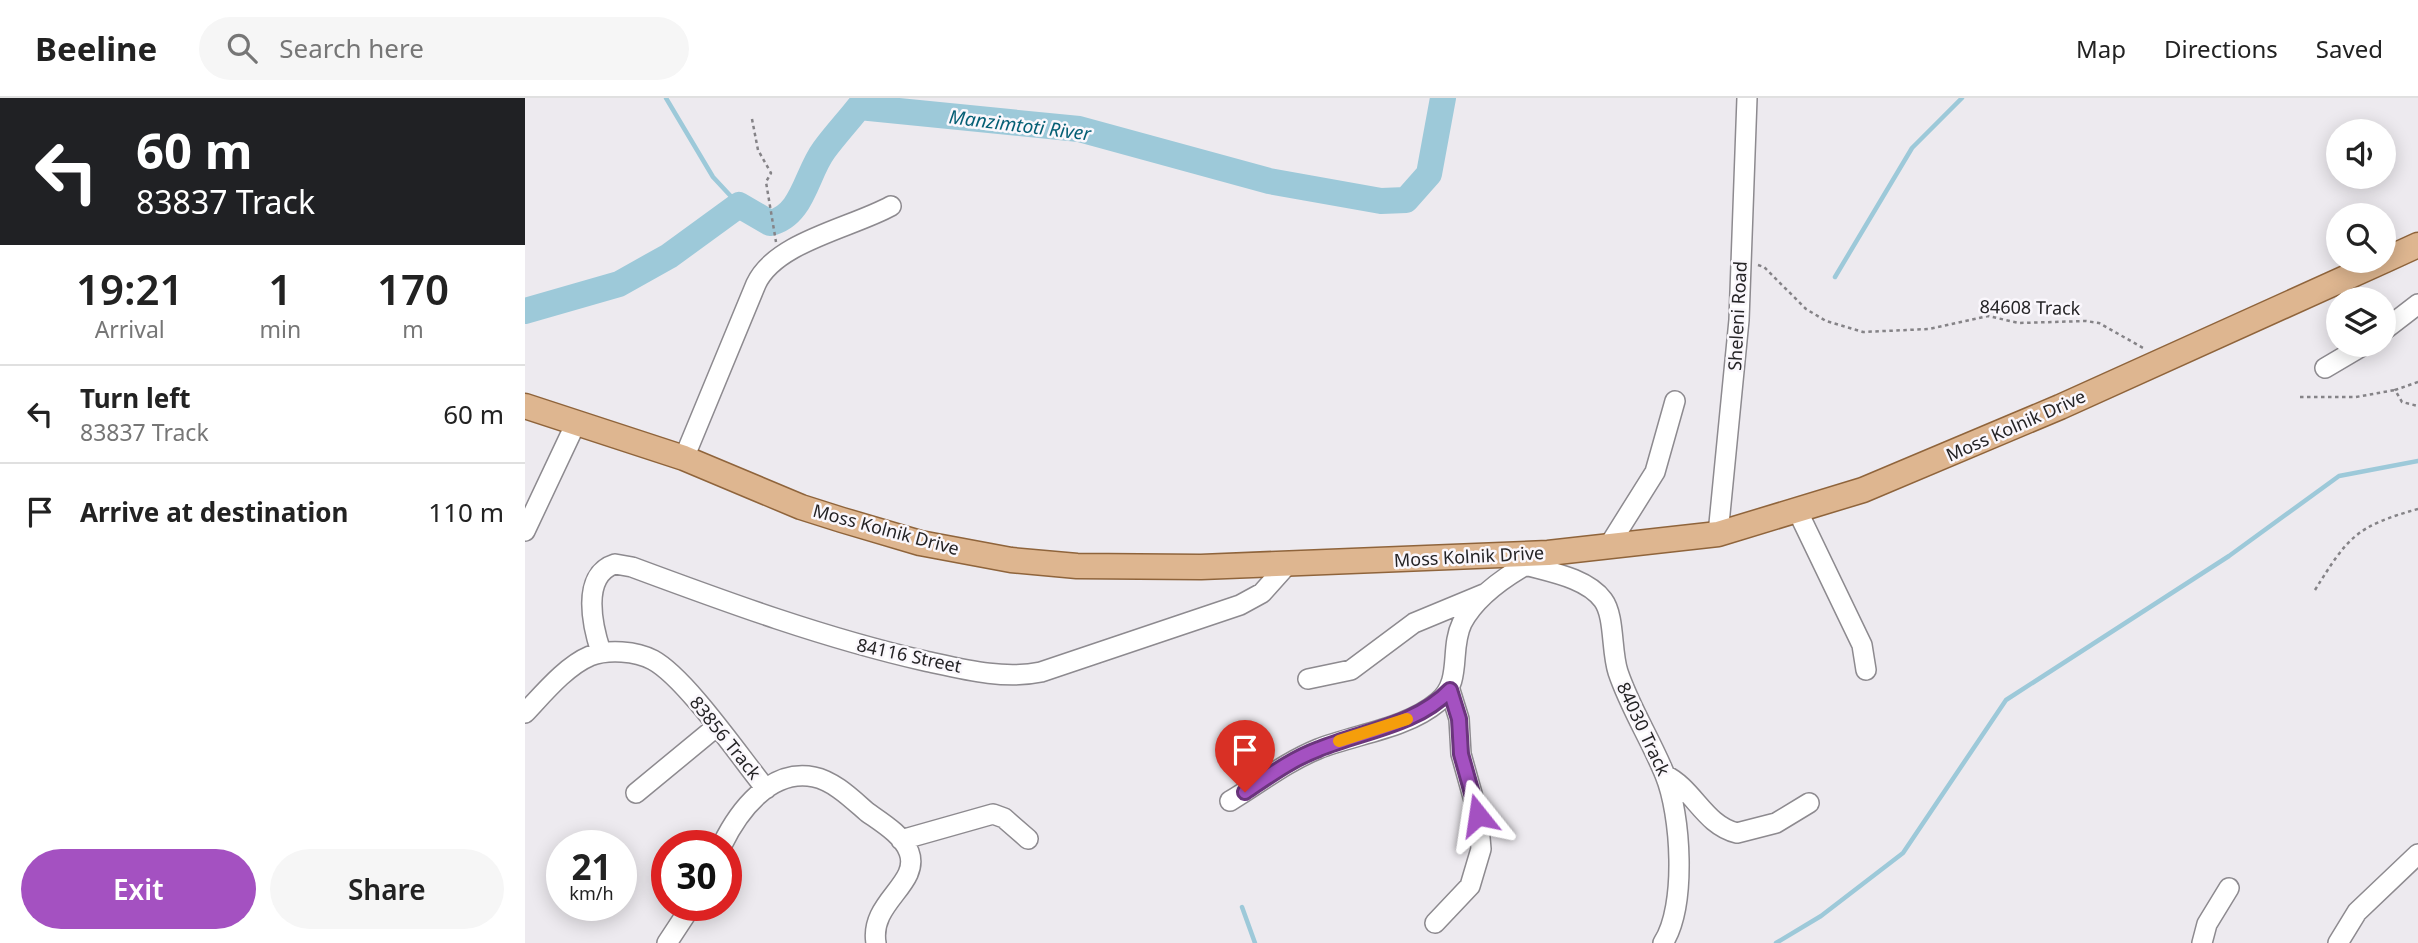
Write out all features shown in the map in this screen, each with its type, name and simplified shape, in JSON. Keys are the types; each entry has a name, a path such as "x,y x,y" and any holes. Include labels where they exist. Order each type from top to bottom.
{"main road":[{"name":"Moss Kolnik Drive","path":"2396,255 2418,245"},
{"name":"Moss Kolnik Drive","path":"525,406 575,425 684,458 801,507 884,533 951,549 1077,566 1288,564 1548,553 1718,534 1798,512 1863,490 2165,360 2357,273"}],"street":[{"name":"Sheleni Road","path":"1718,534 1734,386 1747,98"},
{"path":"684,458 765,268 809,240 861,221 891,206"},
{"path":"2396,320 2418,302 2418,287"},
{"path":"2325,368 2344,357"},
{"path":"1608,547 1655,472 1675,401"},
{"path":"525,531 575,425"},
{"path":"1798,512 1862,645 1866,670"},
{"path":"1434,923 1470,886 1481,849 1478,815 1461,754 1459,719 1450,690 1462,623 1490,592 1525,565 1548,553"},
{"name":"84116 Street","path":"601,653 591,620 593,595 602,572 615,564 632,567 824,636 944,665 1021,675 1041,672 1240,605 1262,593 1288,564"},
{"name":"84030 Track","path":"1525,565 1584,584 1605,602 1618,674 1665,775 1679,855 1671,925 1664,943"},
{"path":"1308,678 1351,670 1414,623 1490,592"},
{"path":"525,713 572,668 601,653"},
{"name":"83856 Track","path":"601,653 641,655 659,664 678,681 767,789 800,776 822,779 901,840"},
{"path":"1230,800 1296,759 1342,740 1408,719 1437,703 1450,690"},
{"path":"636,793 716,727"},
{"path":"1665,775 1680,784 1712,820 1737,833 1776,823 1809,803"},
{"path":"729,830 754,796 767,789"},
{"path":"876,943 876,921 911,867 909,853 901,840 993,814 1004,818 1028,839"},
{"path":"2338,943 2357,912 2418,854"},
{"path":"2202,943 2207,924 2229,888"},
{"path":"667,943 681,921"}],"path":[{"path":"752,119 758,150 771,173 766,182 775,235"},
{"name":"84608 Track","path":"1741,261 1764,267 1788,294 1826,321 1863,332 1929,329 1988,316 2019,323 2087,321 2099,323 2165,360"},
{"path":"2300,397 2356,397 2395,390 2418,382"},
{"path":"2395,390 2402,402 2418,407"},
{"path":"2315,590 2342,546 2363,527 2418,509"}],"waterway":[{"path":"666,98 713,177 739,205"},
{"name":"Manzimtoti River","path":"525,311 619,284 669,256 739,205 770,223 781,219 797,203 824,150 859,107 1079,129 1269,181 1381,201 1406,200 1429,174 1443,98"},
{"path":"1835,277 1912,148 1962,98"},
{"path":"1776,943 1821,916 1903,853 2006,700 2229,556 2339,476 2418,461"},
{"path":"1242,907 1255,943"}],"slow traffic":[{"path":"1339,741 1407,719"}],"route":[{"path":"1245,792 1285,765 1315,750 1408,719 1437,703 1450,690 1459,719 1461,754 1478,815"}]}
